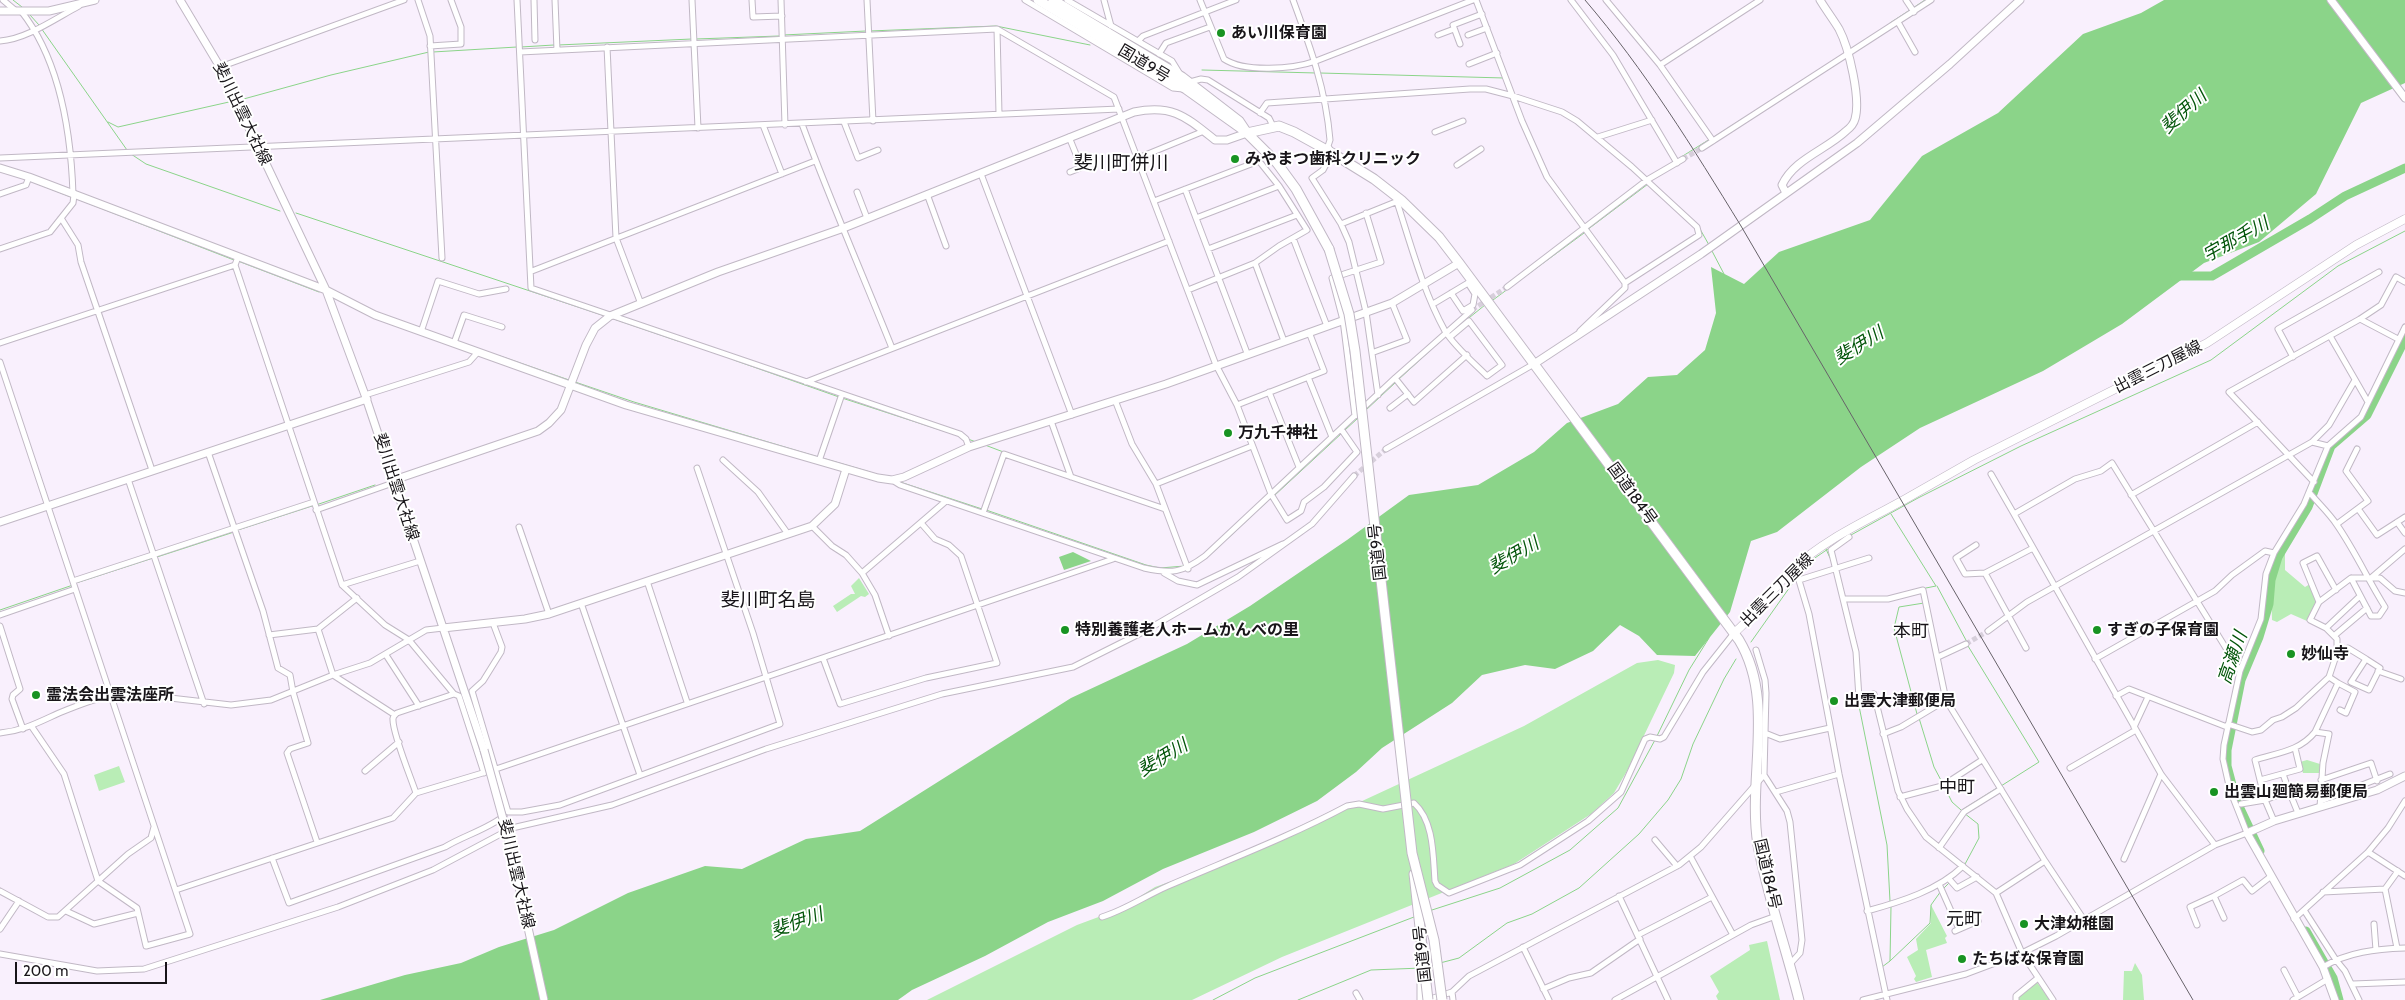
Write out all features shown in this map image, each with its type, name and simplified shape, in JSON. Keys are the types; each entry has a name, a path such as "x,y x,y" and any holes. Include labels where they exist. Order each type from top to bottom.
{"highway":[{"name":"国道9号","path":"1038,0 1130,55 1186,83"},
{"name":"国道9号","path":"1053,0 1108,28 1239,121 1247,133 1277,163 1296,189 1329,249 1349,314 1356,351 1412,853 1426,1000"},
{"path":"1247,133 1274,126"},
{"name":"国道184号","path":"1274,126 1294,132 1374,179 1439,237 1731,629 1750,661 1757,684 1754,785 1758,844 1799,1000"},
{"path":"1412,853 1434,940 1442,1000"}],"main road":[{"name":"出雲三刀屋線","path":"1731,629 1749,619 1794,568 1826,544 1983,456 2207,343 2334,259 2405,219"}],"street":[{"path":"0,249 50,232 73,203 72,156 63,107 35,29 18,11 3,0"},
{"path":"0,11 49,11 95,0"},
{"name":"斐川出雲大社線","path":"180,0 220,67 326,290 366,397 484,750 508,837 544,1000"},
{"path":"220,67 404,0"},
{"path":"418,0 430,36 442,258"},
{"path":"430,46 461,44 461,27 451,0"},
{"path":"517,0 532,288 960,434 966,439 969,447"},
{"path":"534,0 535,40"},
{"path":"555,0 558,50"},
{"path":"692,0 698,128"},
{"path":"752,0 753,17 782,16"},
{"path":"781,0 785,125"},
{"path":"867,0 873,121"},
{"path":"1025,0 1173,88 1201,79 1208,80 1269,118 1274,126"},
{"path":"1053,0 1066,0 1108,28 1123,33 1172,61 1186,83"},
{"path":"1104,0 1108,28"},
{"path":"1200,0 1219,52 1224,59 1231,64 1283,68 1299,67 1316,61 1475,0 1547,177 1625,283 1625,288 1566,344"},
{"path":"1138,42 1143,36 1236,0"},
{"path":"1293,0 1316,61 1326,99 1328,146 1332,153 1322,170 1312,178 1341,224 1349,242 1374,352 1378,395"},
{"path":"1571,0 1613,55 1677,163"},
{"path":"1606,0 1660,65 1713,141"},
{"path":"1660,65 1760,0"},
{"path":"1786,193 1782,185 1786,177 1796,166 1847,131 1855,121 1857,109 1848,54 1839,30 1820,0"},
{"path":"1906,0 1914,12"},
{"path":"1702,148 1931,0"},
{"path":"1386,448 1534,364 1701,254 1856,143 1950,64 2020,0"},
{"path":"2331,0 2405,98"},
{"path":"0,40 7,40 35,29 80,5"},
{"path":"1460,44 1453,25 1482,14"},
{"path":"1054,18 1069,18"},
{"path":"1898,22 1915,52"},
{"path":"1159,54 1166,43 1210,27"},
{"path":"1438,35 1454,28"},
{"path":"1468,35 1487,28"},
{"path":"520,52 693,42 997,29 1114,97 1216,365 1237,405 1271,494 1287,520 1301,510 1304,502 1324,488 1357,452 1341,429"},
{"path":"997,29 999,114"},
{"path":"607,47 616,238 642,304"},
{"path":"1468,64 1497,53"},
{"path":"1116,54 1130,55"},
{"path":"1260,112 1267,102 1470,89 1486,89 1562,112 1598,138 1647,180 1697,227 1700,235 1625,283"},
{"path":"316,510 390,484 394,480 538,431 555,418 571,385 586,344 595,328 610,316 718,272 841,229 1069,137 1152,108 1171,111 1188,118 1204,131 1221,141 1247,133"},
{"path":"0,158 1119,109"},
{"path":"1598,138 1652,120"},
{"path":"1435,132 1463,121"},
{"path":"844,122 858,158 878,150"},
{"path":"802,124 841,229 859,266 892,348"},
{"path":"763,125 782,174"},
{"path":"1138,158 1204,131"},
{"path":"1069,137 1080,168 1070,172"},
{"path":"1457,165 1481,149"},
{"path":"1507,287 1647,180 1683,160"},
{"path":"532,271 815,161"},
{"path":"1154,201 1259,161 1279,186 1307,230 1255,263 1188,290"},
{"path":"0,168 29,177 236,261 326,290 375,315 626,405 846,469 892,480 900,486 1113,559 1161,572 1178,581 1197,585 1269,548 1291,541"},
{"path":"981,174 1072,415"},
{"path":"0,194 26,185 29,177"},
{"path":"1196,218 1279,186"},
{"path":"1185,189 1247,354"},
{"path":"857,192 867,218"},
{"path":"928,194 946,246"},
{"path":"1161,572 1188,569 1206,556 1395,378 1448,335 1469,321 1502,365 1487,376 1448,335 1425,285 1399,201 1341,224"},
{"path":"1355,416 1343,320 1332,278 1381,262 1366,213"},
{"path":"1208,249 1297,214"},
{"path":"61,218 78,244 98,310 152,470"},
{"path":"1293,238 1327,326"},
{"path":"806,382 1169,241"},
{"path":"0,343 236,261"},
{"path":"236,261 316,510 342,584 385,625 409,640 454,694 459,696 484,773"},
{"path":"1255,263 1284,341"},
{"path":"892,480 969,447 1072,415 1392,303 1459,263"},
{"path":"2293,357 2278,329 2379,272"},
{"path":"2314,482 2229,392 2360,319 2381,305 2396,277 2405,282"},
{"path":"421,332 438,281 479,294 506,289"},
{"path":"1433,304 1451,293 1468,283 1475,294 1473,305 1463,311 1451,293"},
{"path":"1374,352 1407,340 1392,303"},
{"path":"1448,335 1472,310"},
{"path":"454,344 464,315 502,327"},
{"path":"2360,319 2398,339"},
{"path":"2335,1000 2323,967 2270,877 2247,833 2230,790 2223,759 2240,670 2261,619 2266,574 2274,553 2293,525 2314,482 2328,446 2361,417 2405,327"},
{"path":"1237,405 1324,370 1309,332"},
{"path":"2330,336 2368,402"},
{"path":"0,522 289,425 469,362 478,352"},
{"path":"1395,378 1414,402 1467,356"},
{"path":"0,362 190,934 146,946 137,908 98,881 64,774 32,727"},
{"path":"1308,378 1332,437"},
{"path":"1988,631 2027,602 2287,454 2312,442 2329,425 2355,380"},
{"path":"1269,392 1299,467"},
{"path":"819,461 842,394"},
{"path":"1390,408 1408,394"},
{"path":"1115,400 1132,444 1156,484 1188,569"},
{"path":"1051,421 1071,477"},
{"path":"2131,494 2258,422"},
{"path":"2312,442 2328,446"},
{"path":"1156,484 1252,446"},
{"path":"2337,524 2359,510 2368,501 2346,471 2357,450"},
{"path":"208,452 269,635 278,668 290,675 308,743 290,749 287,753 317,842"},
{"path":"983,513 1004,454 1165,509"},
{"path":"723,460 758,492 788,534"},
{"path":"2014,514 2075,479 2101,470 2112,463 2240,670"},
{"path":"272,858 289,903 445,847 462,836 496,822 508,812 522,812 560,805 780,724 697,468"},
{"path":"0,733 32,727 60,713 110,695 127,693 204,704 252,704 293,692 333,675 370,663 426,630 493,623 549,614 812,526 835,504 846,469"},
{"path":"1991,474 2161,774 2215,845"},
{"path":"0,954 97,971 144,969 338,906 433,870 512,828 612,805 766,749 933,697 1073,667 1111,649 1210,595 1291,541 1312,524 1354,476"},
{"path":"128,478 204,704"},
{"path":"2309,492 2337,524 2385,607 2379,616 2371,616 2352,578"},
{"path":"862,573 946,501"},
{"path":"73,581 314,502"},
{"path":"2359,510 2377,535 2405,517"},
{"path":"2397,522 2405,533"},
{"path":"823,658 840,704 926,678 997,663 961,556 949,545 935,539 921,523"},
{"path":"812,526 832,546 846,554 862,573 875,595 889,636"},
{"path":"519,527 549,614"},
{"path":"1849,537 1831,550 1856,652 1859,698 1874,694 1900,797 1926,837 1996,893 2022,953 2053,1000"},
{"path":"1976,546 1956,558 1965,574 1985,573 2033,548"},
{"path":"2368,578 2405,549"},
{"path":"2095,659 2215,591 2232,575 2266,551 2274,553"},
{"path":"2319,602 2303,563 2317,556 2336,590"},
{"path":"1799,580 1869,558"},
{"path":"176,890 393,818 416,793 496,769 687,702 889,636 1113,559"},
{"path":"342,584 420,561"},
{"path":"1794,568 1811,622 1839,774 1887,1000"},
{"path":"1985,573 2026,648"},
{"path":"2116,696 2128,690 2228,726 2252,732 2260,730 2273,720 2282,718 2296,708 2329,677 2337,652 2335,635 2310,620 2319,602 2352,578 2384,580 2395,590 2405,593"},
{"path":"647,581 687,702"},
{"path":"0,615 76,589"},
{"path":"1844,599 1888,599 1923,590 1946,700 2045,861 2084,920"},
{"path":"2326,628 2360,596"},
{"path":"269,635 318,629 357,598"},
{"path":"581,603 640,775"},
{"path":"2335,635 2367,608"},
{"path":"493,623 502,647 501,652 483,681 472,691 508,812"},
{"path":"0,626 20,689 13,695 12,699 23,729"},
{"path":"318,629 333,675 395,715"},
{"path":"1102,917 1115,913 1155,892 1265,846 1347,806 1359,804 1383,810 1414,803 1420,809 1432,840 1435,880 1437,885 1449,893 1520,865 1588,821 1621,792 1646,739 1664,737 1731,629"},
{"path":"1938,658 1966,644"},
{"path":"2335,658 2348,648 2366,659 2380,668 2369,690 2351,682 2366,659"},
{"path":"1756,650 1765,680 1766,733 1764,775 1788,811 1790,822 1802,940 1800,953 1790,964"},
{"path":"386,655 418,706"},
{"path":"2378,671 2401,680"},
{"path":"2329,677 2354,692 2346,713 2340,710"},
{"path":"2274,821 2265,800 2255,760 2306,743 2315,732 2338,683"},
{"path":"395,715 454,694"},
{"path":"2070,768 2135,729 2148,697"},
{"path":"1883,734 1901,727 1946,700"},
{"path":"395,715 393,720 416,793"},
{"path":"1766,733 1780,738 1830,728"},
{"path":"2315,732 2330,734 2321,780 2320,804"},
{"path":"366,771 399,742"},
{"path":"2260,780 2300,769 2295,748"},
{"path":"1900,797 1942,786 1982,760"},
{"path":"2321,780 2371,763 2377,781"},
{"path":"1776,792 1839,774"},
{"path":"2124,859 2161,774"},
{"path":"2283,774 2298,814"},
{"path":"1864,1000 1966,974 2022,953 2215,845 2274,821 2298,814 2390,774"},
{"path":"1426,1000 1452,992 1469,976 1677,866 1701,848 1764,775"},
{"path":"2320,804 2377,790 2405,776"},
{"path":"1939,848 1964,812 2001,789"},
{"path":"2241,804 2265,800 2289,791"},
{"path":"2294,919 2368,852 2388,828 2405,801"},
{"path":"0,891 48,917 58,917 128,854 151,838 154,826"},
{"path":"1655,840 1677,866"},
{"path":"2368,852 2405,876"},
{"path":"1690,856 1733,936"},
{"path":"1996,893 2045,861"},
{"path":"1867,911 1890,904 1939,884 1949,879 1963,866"},
{"path":"2397,948 2386,889 2398,871"},
{"path":"1949,879 1958,888 1977,877"},
{"path":"2197,925 2190,907 2243,880 2252,891 2270,877"},
{"path":"1939,884 1957,930 1978,921"},
{"path":"2322,892 2386,889"},
{"path":"1619,896 1668,1000"},
{"path":"2214,896 2224,918"},
{"path":"1543,989 1569,978 1591,973 1639,937 1712,897"},
{"path":"0,929 19,901"},
{"path":"2304,910 2353,984 2359,1000"},
{"path":"66,911 94,924 138,913"},
{"path":"1615,1000 1751,925 1776,916"},
{"path":"2374,924 2376,950"},
{"path":"1523,947 1549,1000"},
{"path":"2323,967 2336,960 2363,951 2405,948"},
{"path":"2284,970 2296,998 2328,979"},
{"path":"2016,1000 2016,996 2038,978"},
{"path":"2353,984 2405,982"},
{"path":"1452,992 1453,1000"},
{"path":"1356,993 1360,1000"}],"shaded area":[{"path":"2281,551 2285,552 2285,570 2305,587 2310,584 2317,602 2307,621 2291,614 2277,622 2272,620 2271,580"},
{"path":"859,578 869,594 865,597 861,596 837,612 833,606 851,594 855,594 851,586"},
{"path":"1658,660 1675,665 1674,673 1627,771 1614,793 1591,814 1514,864 1282,957 1192,1000 927,1000 1077,925 1120,909 1155,887 1218,865 1346,804 1360,802 1524,726 1637,663"},
{"path":"2307,760 2320,764 2320,773 2303,773 2300,762"},
{"path":"119,766 125,782 99,791 94,775"},
{"path":"1931,905 1947,936 1945,938 1947,943 1926,950 1932,977 1916,982 1914,979 1916,976 1907,957 1918,950 1916,939 1931,923"},
{"path":"1767,941 1780,1000 1718,1000 1716,996 1719,992 1710,976 1750,950 1749,945"},
{"path":"2135,963 2142,975 2144,1000 2123,1000 2124,971 2132,971"},
{"path":"2036,981 2050,1000 2017,1000 2016,997"}],"water":[{"name":"斐伊川","path":"2164,0 2405,0 2405,83 2361,103 2316,194 2259,242 2204,263 2122,324 2043,371 1920,428 1861,467 1777,532 1751,541 1730,612 1695,656 1657,655 1639,636 1620,625 1593,651 1555,669 1525,665 1482,675 1452,703 1382,748 1356,772 1317,801 1254,832 1163,869 1103,901 1048,922 985,956 912,990 898,1000 320,1000 405,975 461,963 499,947 554,930 628,893 705,866 742,869 806,839 860,831 1071,698 1187,644 1250,606 1409,495 1478,485 1534,452 1567,423 1618,404 1648,377 1677,375 1705,350 1716,313 1711,267 1744,284 1779,252 1870,220 1922,156 1998,113 2083,34 2141,13"},
{"path":"1073,552 1091,561 1064,570 1059,557"}],"waterway":[{"path":"13,0 22,7"},
{"path":"1913,8 1925,0"},
{"path":"1890,23 1910,10"},
{"path":"30,15 39,25"},
{"path":"870,31 996,26 1090,45"},
{"path":"41,28 127,150"},
{"path":"783,35 866,31"},
{"path":"696,39 779,36"},
{"path":"558,45 692,39"},
{"path":"521,47 554,45"},
{"path":"433,52 517,47"},
{"path":"240,100 331,75 429,52"},
{"path":"1202,70 1316,73"},
{"path":"1320,73 1504,78"},
{"path":"108,122 118,127 229,102"},
{"path":"1714,137 1742,119"},
{"path":"1678,159 1710,139"},
{"path":"131,154 146,164 280,211"},
{"name":"宇那手川","path":"2175,276 2212,276 2310,219 2345,196 2405,168"},
{"path":"30,181 71,197"},
{"path":"1587,230 1648,184"},
{"path":"77,199 234,260"},
{"path":"296,213 605,316"},
{"path":"1700,229 1709,245"},
{"path":"1851,535 1918,498 2021,446 2211,360 2338,266 2405,231"},
{"path":"1493,300 1584,233"},
{"path":"1712,251 1724,274"},
{"path":"238,261 319,292"},
{"path":"1449,334 1485,305"},
{"path":"611,318 678,341"},
{"path":"1399,379 1446,336"},
{"name":"高瀬川","path":"2260,851 2236,800 2227,766 2227,750 2241,680 2259,637 2269,604 2271,580 2278,557 2308,507 2331,446 2367,415 2405,339"},
{"path":"500,356 569,380"},
{"path":"734,360 839,397"},
{"path":"575,382 634,402 818,457"},
{"path":"1366,410 1396,382"},
{"path":"842,398 953,434"},
{"path":"1345,430 1358,418"},
{"path":"1275,495 1342,433"},
{"path":"968,439 976,442"},
{"path":"985,445 1006,453"},
{"path":"822,458 870,472"},
{"path":"900,482 982,509"},
{"path":"316,505 375,485"},
{"path":"987,510 992,495"},
{"path":"1211,554 1272,497"},
{"path":"238,530 312,506"},
{"path":"986,510 1146,565 1160,568 1185,566"},
{"path":"1891,514 1936,586 1926,588"},
{"path":"157,557 234,532"},
{"path":"1826,549 1830,558"},
{"path":"1799,574 1809,562 1828,549"},
{"path":"76,583 153,558"},
{"path":"1751,642 1797,577"},
{"path":"0,610 73,585"},
{"path":"1937,586 1967,642"},
{"path":"1917,714 1894,628 1899,607 1924,603"},
{"path":"1657,736 1689,670 1709,638"},
{"path":"1968,646 2039,762 2001,786"},
{"path":"1440,963 1459,958 1507,923 1532,914 1579,888 1639,834 1668,800 1681,779 1693,744 1724,679 1736,659"},
{"path":"1858,701 1887,845 1890,901"},
{"path":"1919,718 1934,767 1943,784"},
{"path":"1432,910 1500,888 1570,850 1618,808 1655,740"},
{"path":"1945,788 1952,802 1961,810"},
{"path":"1962,810 1997,788"},
{"path":"1964,813 1978,824 1979,838 1964,866"},
{"path":"1944,888 1950,882"},
{"path":"1890,961 1930,923 1931,905 1941,891"},
{"path":"1882,967 1890,961 1891,907"},
{"path":"1213,1000 1255,978 1414,917"},
{"name":"高瀬川","path":"2306,931 2333,978 2339,1000"},
{"path":"1298,1000 1371,970 1422,968"}],"tunnel":[{"path":"1683,159 1702,148"},
{"path":"1472,310 1507,287"},
{"path":"1354,476 1386,449"},
{"path":"1966,644 1988,631"}],"railway":[{"path":"1585,0 1648,82 1741,226 2193,1000"}],"place":[{"name":"あい川保育園","path":"1221,33"},
{"name":"みやまつ歯科クリニック","path":"1235,159"},
{"name":"万九千神社","path":"1228,433"},
{"name":"特別養護老人ホームかんべの里","path":"1065,630"},
{"name":"すぎの子保育園","path":"2097,630"},
{"name":"妙仙寺","path":"2291,654"},
{"name":"霊法会出雲法座所","path":"36,695"},
{"name":"出雲大津郵便局","path":"1834,701"},
{"name":"出雲山廻簡易郵便局","path":"2214,792"},
{"name":"大津幼稚園","path":"2024,924"},
{"name":"たちばな保育園","path":"1962,959"}],"district":[{"name":"斐川町併川","path":"1121,163"},
{"name":"斐川町名島","path":"768,600"},
{"name":"本町","path":"1911,632"},
{"name":"中町","path":"1957,788"},
{"name":"元町","path":"1964,920"}]}
